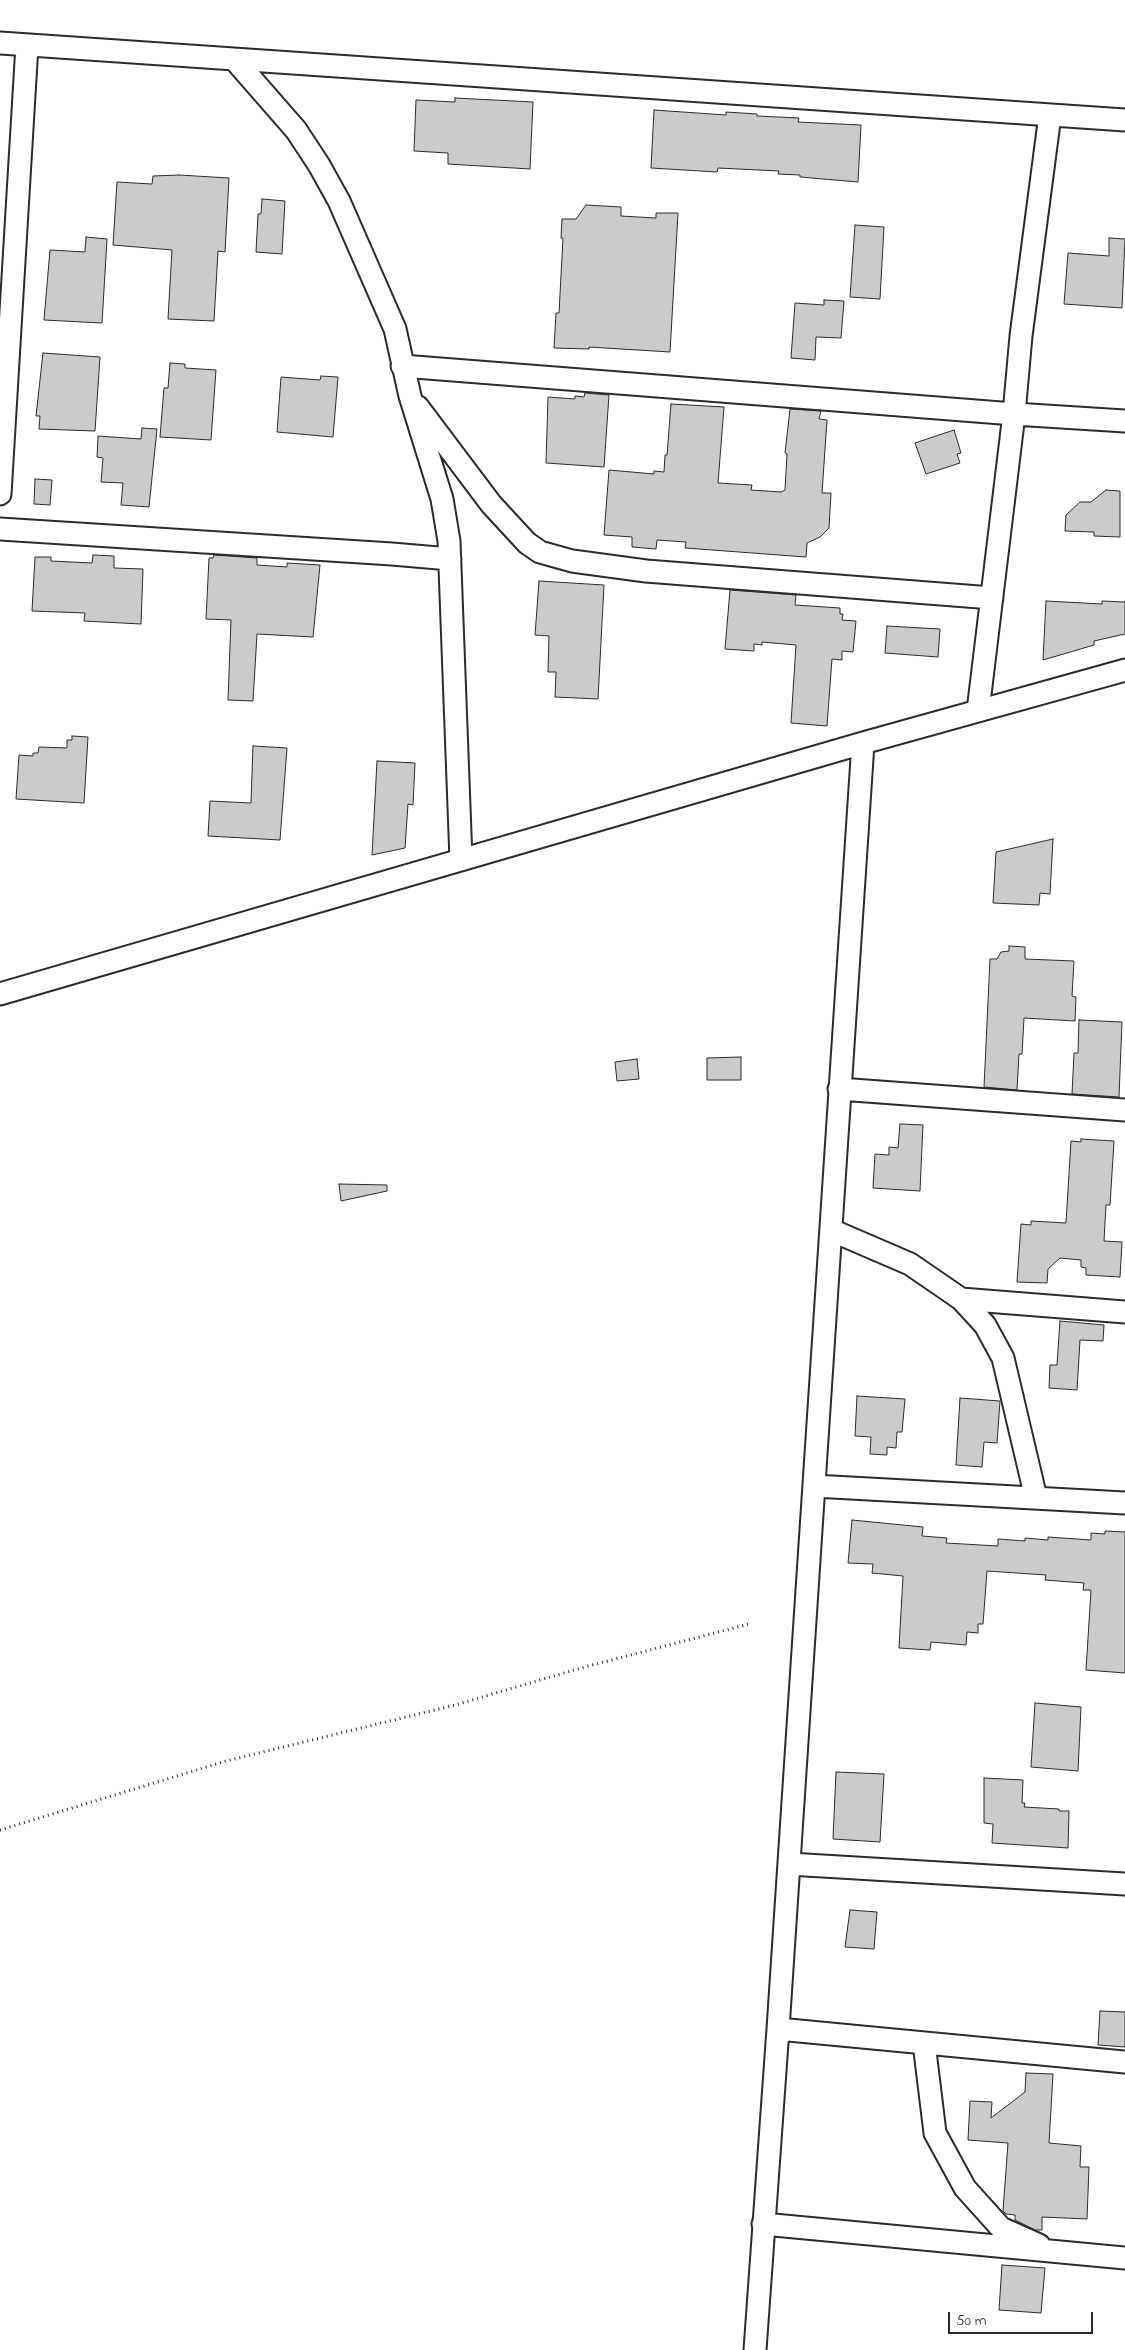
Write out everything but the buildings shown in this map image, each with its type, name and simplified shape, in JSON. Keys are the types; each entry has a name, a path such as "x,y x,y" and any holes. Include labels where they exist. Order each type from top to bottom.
{"street":[{"path":"0,43 1125,120"},
{"path":"0,494 2,428 27,45"},
{"path":"234,59 296,130 339,201 395,329 410,396 442,499 449,541 461,860"},
{"path":"978,711 1014,414 1021,336 1050,115"},
{"path":"402,366 1125,421"},
{"path":"410,396 491,504 527,543 540,552 572,561 646,571 992,598"},
{"path":"0,529 450,559"},
{"path":"0,994 862,743 1125,670"},
{"path":"755,2350 789,1864 862,743"},
{"path":"839,1089 1125,1110"},
{"path":"830,1230 910,1264 961,1299 985,1325 1003,1358 1036,1498"},
{"path":"961,1299 1125,1312"},
{"path":"814,1486 1125,1503"},
{"path":"789,1864 1125,1884"},
{"path":"778,2029 1125,2062"},
{"path":"924,2043 935,2133 965,2188 1002,2228 1056,2252"},
{"path":"763,2224 1125,2258"}],"path":[{"path":"0,1830 226,1761 455,1705 581,1668 749,1624"}]}
